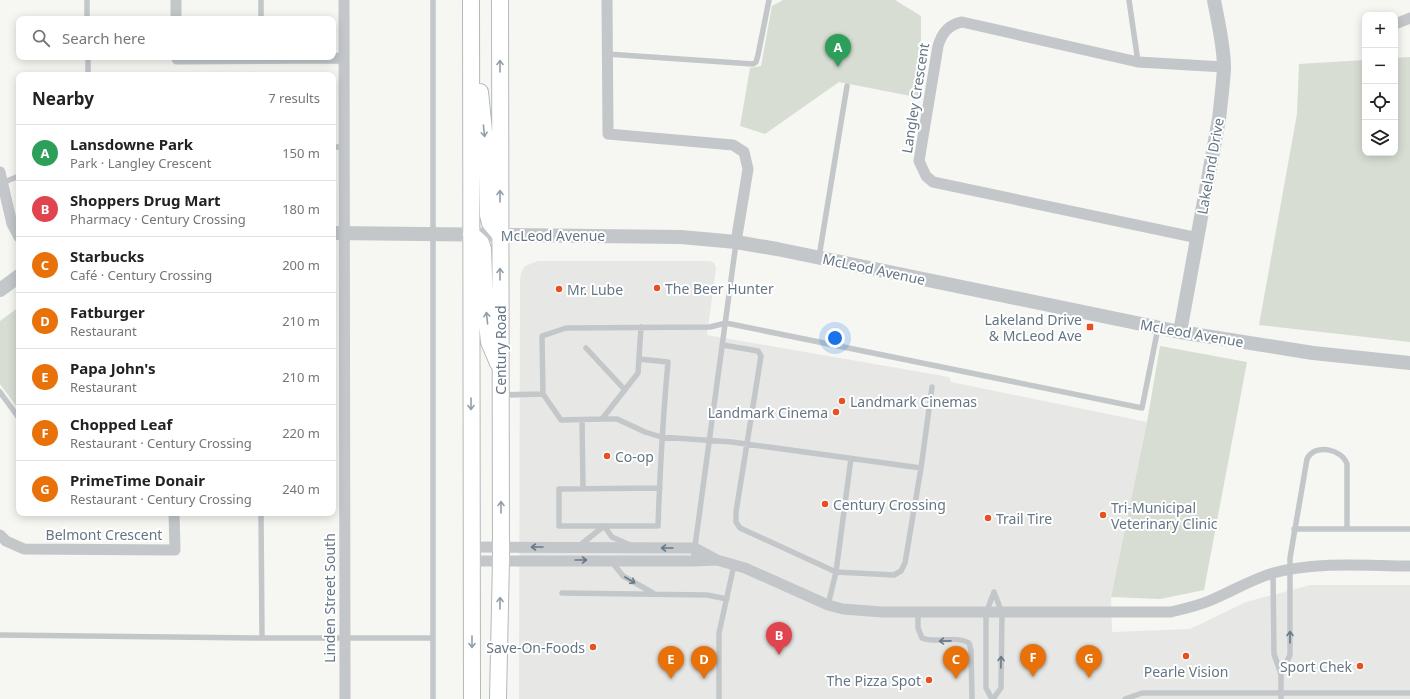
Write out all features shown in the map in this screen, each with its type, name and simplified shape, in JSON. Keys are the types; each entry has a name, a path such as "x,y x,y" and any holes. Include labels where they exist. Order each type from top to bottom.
{"main road":[{"name":"Century Road","path":"498,699 501,554 500,0"},
{"name":"Century Road","path":"471,4 472,699"},
{"path":"471,4 487,160 487,206 490,223 500,235"},
{"path":"471,234 481,242 483,249 485,304 489,342 500,369"}],"street":[{"path":"176,0 176,16"},
{"name":"Linden Street South","path":"344,0 344,147 339,233 345,699"},
{"path":"607,0 608,134 733,144 744,152 748,169 736,242"},
{"name":"Lakeland Drive","path":"1180,332 1219,118 1224,67 1221,36 1214,0"},
{"path":"1398,23 1410,18"},
{"name":"Langley Crescent","path":"1198,238 933,182 926,176 919,161 940,37 945,30 954,24 962,22 1138,62 1224,67"},
{"path":"336,58 344,58"},
{"path":"1,180 12,224 16,232"},
{"name":"McLeod Avenue","path":"339,233 624,235 736,242 819,257 1180,332 1313,353 1410,363"},
{"path":"0,290 16,278"},
{"name":"Belmont Crescent","path":"0,536 6,542 24,549 174,550 174,516"},
{"path":"501,554 577,548 695,548 717,560 734,564 828,605 843,609 986,613 1171,612 1208,602 1253,580 1273,573 1303,567 1410,566"},
{"path":"472,554 501,554 611,561 717,560"}],"lane":[{"path":"87,0 87,16"},
{"path":"262,0 262,16"},
{"path":"433,0 433,699"},
{"path":"607,54 753,64 756,62 758,55 769,0"},
{"path":"1129,0 1138,62"},
{"path":"88,60 88,72"},
{"path":"819,257 847,86"},
{"path":"336,147 344,147"},
{"path":"1,180 16,177"},
{"path":"693,561 736,242"},
{"path":"921,468 747,444 661,437 645,432 617,419 561,420 543,394 542,336 566,328 710,327 726,323 1142,408 1158,328"},
{"path":"602,419 638,373 641,327"},
{"path":"723,346 758,351 761,356 736,512 736,522 740,528 836,572 894,575 901,571 905,563 921,468 932,387"},
{"path":"586,348 625,390"},
{"path":"639,359 668,362 661,437 660,488 658,526 559,526 559,489 660,488"},
{"path":"0,392 16,414"},
{"path":"500,395 543,394"},
{"path":"582,420 583,488"},
{"path":"1281,674 1290,655 1289,570 1294,529 1307,459 1312,452 1321,449 1339,452 1345,457 1347,464 1347,528"},
{"path":"828,605 836,572 851,458"},
{"path":"261,516 262,638"},
{"path":"577,548 604,526"},
{"path":"604,526 612,536 636,548"},
{"path":"1294,529 1410,529"},
{"path":"611,561 623,576 654,594"},
{"path":"720,699 719,633 734,564"},
{"path":"1273,573 1274,654 1281,674 1281,696"},
{"path":"994,592 1002,613 1001,688 993,699 986,688 986,613 994,592"},
{"path":"562,593 707,594 727,599"},
{"path":"918,612 918,628 922,638 929,641 964,640 970,643 972,650 972,699"},
{"path":"0,635 433,638"},
{"path":"1125,699 1142,693 1281,696 1410,693"}],"shaded area":[{"path":"783,0 895,0 921,16 921,98 839,82 765,134 740,126 750,68 761,66 772,6"},
{"path":"1410,57 1410,342 1259,325 1297,114 1299,64 1362,60 1362,156 1398,156 1398,58"},
{"name":"Century Crossing","path":"538,261 710,261 714,263 716,268 707,335 949,377 951,382 1147,422 1111,597 1112,632 1190,629 1246,602 1310,585 1410,585 1410,699 519,699 520,281 521,273 525,266"},
{"path":"16,309 16,406 0,384 0,321"},
{"path":"1160,346 1247,362 1204,590 1160,599 1111,597 1147,422"}],"place":[{"name":"Lansdowne Park","path":"838,67"},
{"name":"The Beer Hunter","path":"657,288"},
{"name":"Mr. Lube","path":"559,289"},
{"name":"Lakeland Drive & McLeod Ave","path":"1090,327"},
{"name":"Landmark Cinemas","path":"842,401"},
{"name":"Landmark Cinema","path":"836,412"},
{"name":"Co-op","path":"607,456"},
{"name":"Century Crossing","path":"825,504"},
{"name":"Tri-Municipal Veterinary Clinic","path":"1103,515"},
{"name":"Trail Tire","path":"988,518"},
{"name":"Save-On-Foods","path":"593,647"},
{"name":"Shoppers Drug Mart","path":"779,655"},
{"name":"Pearle Vision","path":"1186,656"},
{"name":"Sport Chek","path":"1360,666"},
{"name":"Chopped Leaf","path":"1033,677"},
{"name":"PrimeTime Donair","path":"1089,678"},
{"name":"Papa John's","path":"671,679"},
{"name":"Fatburger","path":"704,679"},
{"name":"Starbucks","path":"956,679"},
{"name":"The Pizza Spot","path":"929,680"}]}
